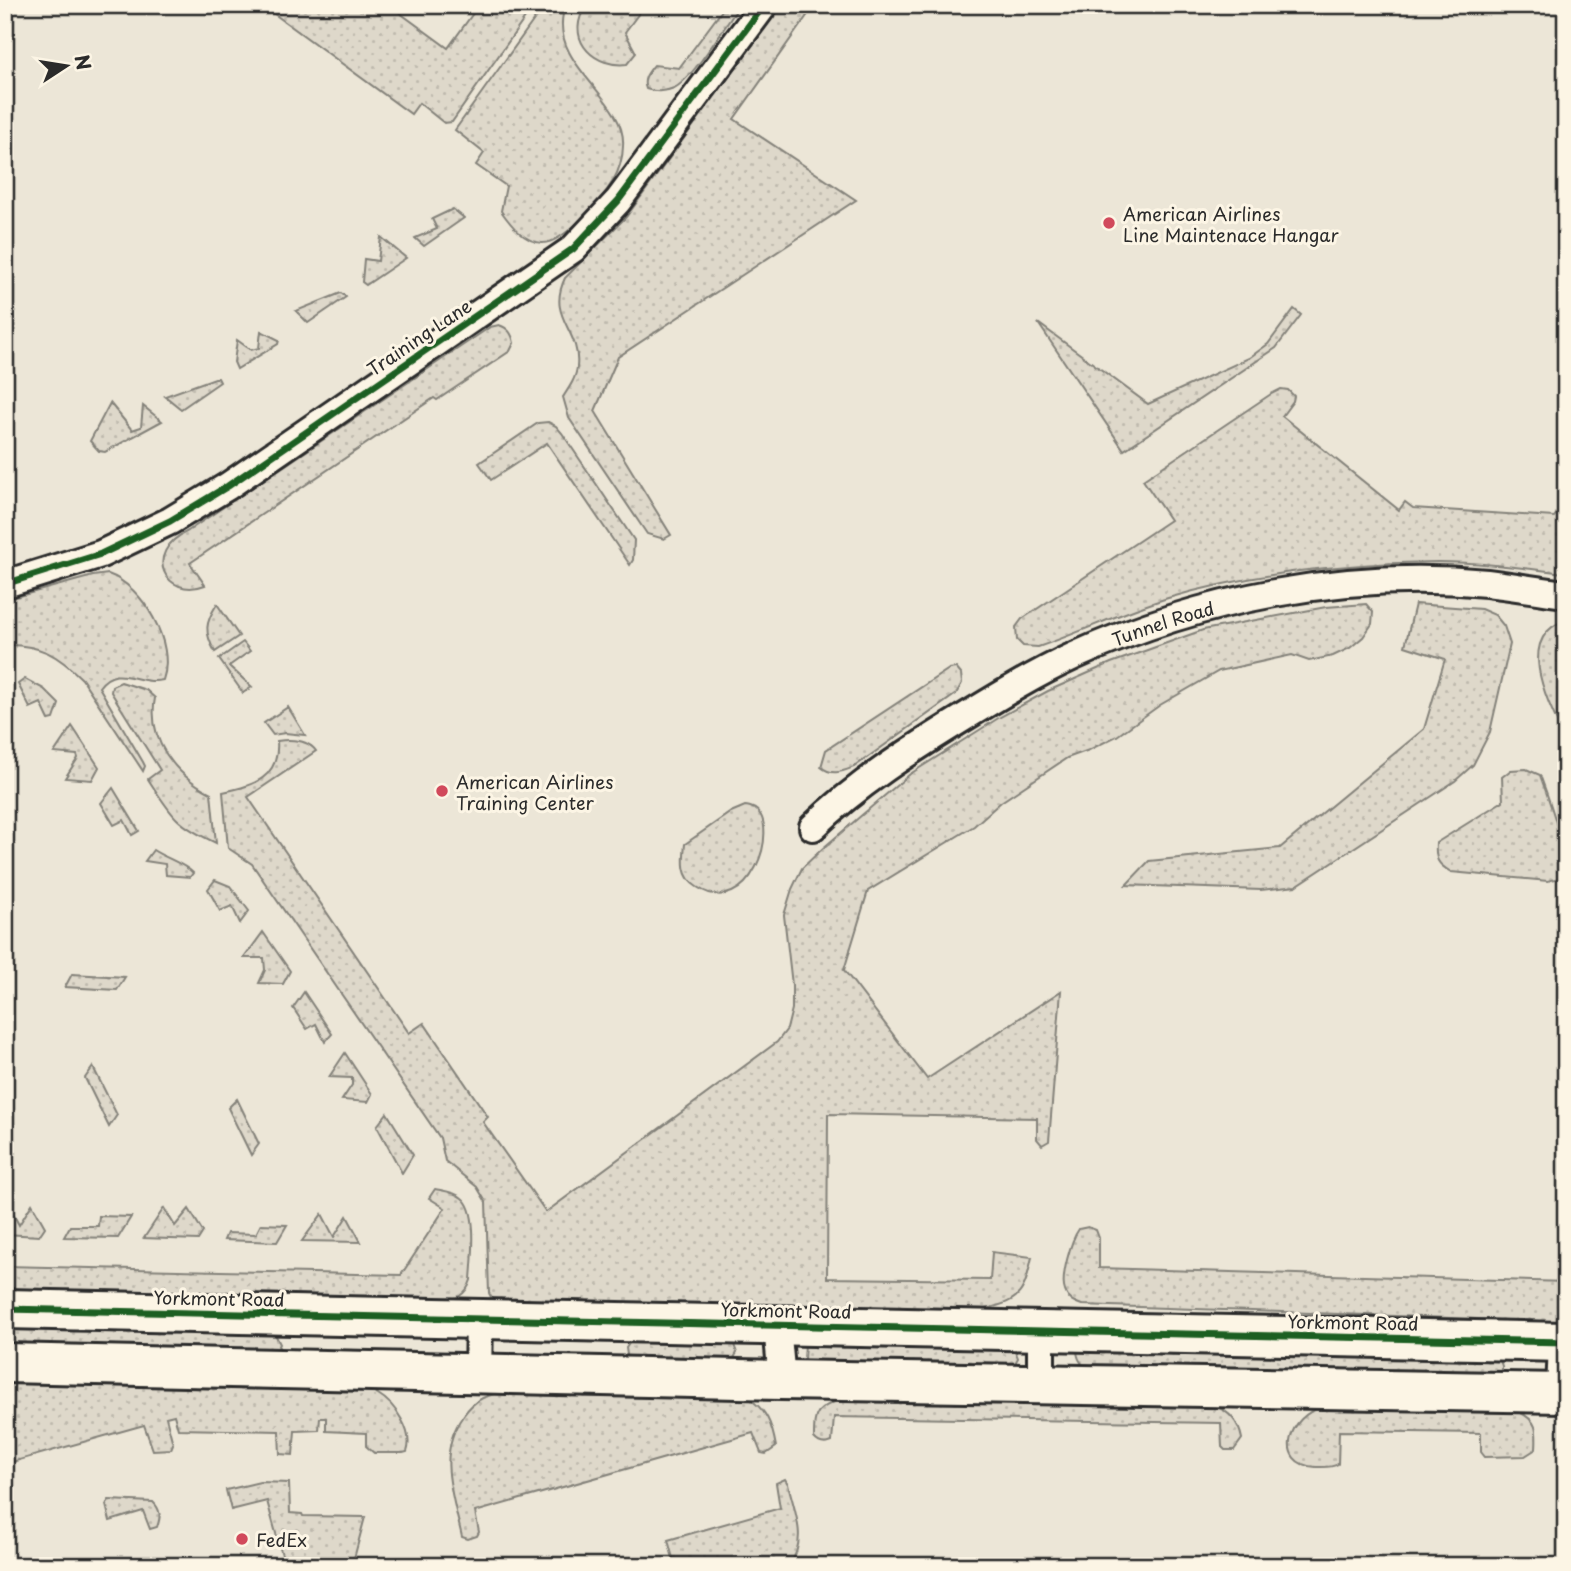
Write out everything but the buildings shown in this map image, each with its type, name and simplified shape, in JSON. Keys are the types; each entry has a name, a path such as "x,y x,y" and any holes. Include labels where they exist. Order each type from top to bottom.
{"street":[{"name":"Training Lane","path":"5,584 101,554 170,521 239,479 573,249 618,201 764,5"},
{"name":"Tunnel Road","path":"813,827 829,811 870,780 935,735 1009,690 1074,656 1153,625 1206,609 1285,591 1327,586 1406,581 1486,583 1566,594"},
{"name":"Yorkmont Road","path":"5,1309 1564,1342"},
{"path":"478,1374 479,1320"},
{"path":"777,1326 782,1380"},
{"path":"1041,1331 1041,1384"},
{"path":"5,1363 1563,1393 1564,1342"}],"shaded area":[{"path":"5,5 1566,5 1566,1566 5,1566"},
{"path":"262,5 389,5 448,48 479,5 537,5 530,11 452,122 444,123 419,103 411,114"},
{"path":"612,5 645,5 625,32 636,53 627,64 605,62 595,57 587,51 579,33 583,11 607,12"},
{"path":"726,5 740,5 690,74 674,88 660,91 646,89 645,79 654,65 679,68"},
{"path":"782,5 818,5 809,13 734,119 856,200 618,357 595,411 671,535 664,539 647,534 569,418 563,397 575,375 577,354 562,314 560,292 565,278 626,217"},
{"path":"546,13 563,14 563,33 568,50 614,113 621,129 623,146 617,173 600,198 571,229 551,241 542,243 529,240 501,211 506,186 476,165 484,153 455,130 536,17"},
{"path":"453,209 464,218 424,246 415,238 437,229 432,219"},
{"path":"381,237 406,258 366,285 362,282 364,259 378,261"},
{"path":"341,293 346,297 308,323 296,311"},
{"path":"1294,309 1301,315 1276,348 1124,450 1038,323 1148,404 1249,358 1268,344"},
{"path":"499,325 507,329 512,336 514,343 510,351 437,400 434,398 190,563 205,585 191,588 179,586 170,580 164,572 162,562 165,551 174,540 490,327"},
{"path":"261,331 279,340 278,344 237,369 234,362 237,340 251,350 259,348"},
{"path":"215,378 220,382 181,409 165,396"},
{"path":"1281,389 1288,390 1294,396 1282,416 1399,510 1405,502 1413,508 1554,517 1566,502 1566,573 1486,564 1438,562 1370,564 1268,575 1168,598 1038,647 1023,646 1017,640 1016,627 1022,619 1170,520 1143,480"},
{"path":"110,403 132,430 141,427 143,406 162,421 105,452 99,451 90,441"},
{"path":"548,422 562,433 634,540 633,560 630,565 547,443 491,480 479,463 538,423"},
{"path":"108,574 121,581 144,603 154,618 165,650 163,680 145,680 121,675 113,676 99,687 143,762 143,771 82,679 48,653 28,647 5,645 5,600"},
{"path":"217,604 239,636 215,652 207,628"},
{"path":"1366,604 1373,612 1372,624 1363,637 1350,648 1333,656 1309,661 1292,655 1219,671 1160,705 1117,736 1067,758 1001,802 974,826 868,891 844,970 927,1079 1061,991 1049,1141 1042,1145 1037,1139 1037,1118 828,1114 827,1278 990,1280 992,1252 1032,1257 1019,1293 1007,1302 985,1309 497,1301 489,1293 486,1202 477,1187 445,1161 440,1138 252,864 228,848 223,792 245,787 269,772 277,754 277,741 298,741 312,747 316,751 248,797 409,1033 424,1023 488,1117 483,1122 546,1212 777,1042 787,1029 792,1009 784,915 802,868 910,774 1000,717 1048,691 1111,663 1203,630 1326,607"},
{"path":"1415,604 1481,609 1495,615 1504,626 1510,644 1490,732 1473,765 1455,781 1296,886 1261,890 1126,885 1149,861 1280,848 1424,729 1445,659 1405,646"},
{"path":"1566,620 1566,740 1545,692 1538,657 1541,642 1550,629"},
{"path":"243,642 250,651 229,666 252,687 243,693 219,659"},
{"path":"956,668 961,674 962,683 956,694 854,767 833,772 821,767 826,750 949,669"},
{"path":"25,679 44,689 59,704 54,719 49,720 41,703 30,708 18,684"},
{"path":"121,682 146,690 155,698 155,728 166,754 186,776 211,793 216,843 191,830 176,818 148,779 160,770 111,692 112,686"},
{"path":"288,707 305,735 273,735 264,723"},
{"path":"72,726 99,767 92,780 65,778 78,758 77,755 54,753"},
{"path":"1526,769 1540,775 1548,796 1564,855 1563,875 1548,881 1451,872 1443,866 1437,857 1436,843 1503,801 1502,777 1511,770"},
{"path":"113,788 139,831 132,835 124,820 114,825 101,803"},
{"path":"745,806 755,809 762,819 762,850 756,868 745,882 732,892 716,894 697,887 686,873 685,844 731,812"},
{"path":"153,850 193,873 190,877 166,875 165,864 145,861"},
{"path":"215,880 230,886 249,911 240,923 232,906 220,911 208,889"},
{"path":"263,932 290,971 283,984 259,983 265,970 264,958 244,958"},
{"path":"72,974 125,977 117,990 65,987"},
{"path":"304,992 332,1034 325,1042 316,1024 307,1029 293,1008"},
{"path":"345,1053 372,1094 368,1102 342,1100 352,1085 352,1078 329,1077"},
{"path":"93,1067 117,1115 109,1127 85,1078"},
{"path":"237,1099 259,1144 251,1155 228,1108"},
{"path":"387,1113 413,1155 402,1173 377,1126"},
{"path":"435,1189 462,1198 471,1213 473,1224 471,1280 460,1296 451,1299 441,1301 5,1293 5,1266 401,1275 445,1208 429,1198"},
{"path":"7,1202 19,1225 32,1204 45,1227 39,1236 5,1234"},
{"path":"164,1208 175,1226 189,1209 203,1232 198,1240 144,1238"},
{"path":"322,1214 334,1237 347,1216 361,1242 302,1241"},
{"path":"99,1216 131,1217 118,1238 64,1237 70,1226 98,1226"},
{"path":"261,1224 287,1225 277,1242 224,1240 227,1233 256,1234"},
{"path":"1088,1227 1096,1230 1099,1238 1099,1268 1566,1282 1566,1322 1082,1305 1068,1297 1064,1277 1076,1234 1079,1229"},
{"path":"5,1325 274,1332 280,1344 276,1351 5,1348"},
{"path":"728,1340 737,1353 732,1361 635,1361 627,1355 626,1348 630,1342"},
{"path":"805,1344 1008,1346 1015,1350 1018,1358 1014,1365 810,1363 804,1359"},
{"path":"1084,1346 1498,1358 1502,1368 1498,1377 1093,1370 1080,1361 1077,1351"},
{"path":"5,1381 361,1388 378,1394 391,1404 402,1419 408,1436 407,1452 374,1453 366,1446 366,1433 326,1431 326,1418 320,1418 319,1430 295,1431 293,1455 280,1454 279,1431 178,1429 174,1415 166,1417 173,1444 171,1449 153,1450 144,1425 5,1464"},
{"path":"509,1392 747,1397 768,1418 776,1447 766,1454 761,1453 753,1433 475,1512 479,1532 477,1536 468,1539 462,1537 451,1490 448,1460 450,1445 455,1430 472,1405 488,1396"},
{"path":"842,1399 1215,1406 1226,1411 1233,1419 1242,1439 1234,1450 1225,1450 1222,1447 1221,1423 834,1417 832,1442 818,1442 814,1438 818,1412"},
{"path":"1322,1408 1519,1412 1530,1419 1535,1427 1536,1449 1525,1456 1485,1457 1481,1452 1481,1433 1339,1431 1338,1464 1316,1467 1302,1464 1294,1458 1290,1439 1301,1419"},
{"path":"785,1479 799,1536 795,1556 789,1566 675,1566 668,1540 780,1508 776,1483"},
{"path":"260,1482 289,1483 290,1513 303,1516 365,1517 352,1566 285,1566 267,1501 231,1510 226,1490"},
{"path":"109,1500 153,1502 160,1514 157,1527 150,1529 143,1511 110,1521 106,1505"}],"cycle path":[{"path":"5,584 101,554 170,521 228,486 573,249 618,201 764,5"},
{"path":"5,1309 1566,1342"}],"place":[{"name":"American Airlines Line Maintenace Hangar","path":"1109,223"},
{"name":"American Airlines Training Center","path":"442,791"},
{"name":"FedEx","path":"242,1539"}]}
